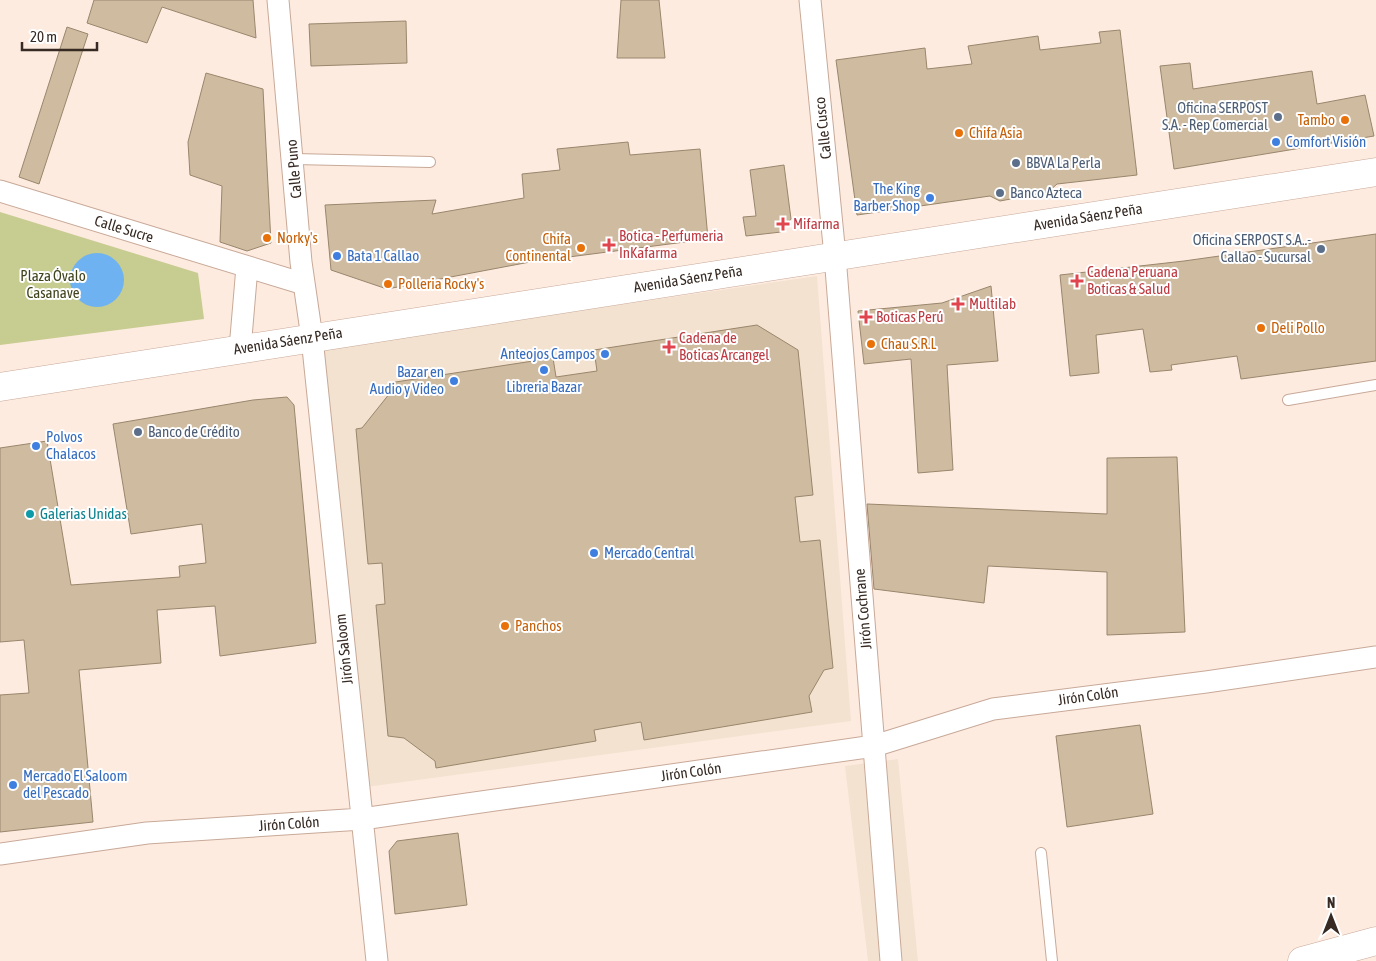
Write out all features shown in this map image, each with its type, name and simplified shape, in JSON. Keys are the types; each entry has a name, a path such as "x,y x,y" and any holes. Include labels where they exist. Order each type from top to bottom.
{"street":[{"name":"Calle Puno","path":"278,0 304,284 312,338"},
{"name":"Calle Cusco","path":"810,0 835,256"},
{"name":"Avenida Sáenz Peña","path":"0,387 1376,172"},
{"name":"Calle Sucre","path":"0,191 304,284"},
{"name":"Jirón Cochrane","path":"835,256 891,961"},
{"path":"240,349 247,267"},
{"name":"Jirón Saloom","path":"312,338 377,961"},
{"name":"Jirón Colón","path":"0,854 147,833 362,819 874,746 993,709 1216,681 1376,657"},
{"path":"1302,961 1376,941"}],"lane":[{"path":"294,159 430,162"},
{"path":"1288,400 1376,385"},
{"path":"1040,853 1052,961"}],"shaded area":[{"name":"Mercado Central","path":"817,276 851,721 359,788 322,348"},
{"path":"898,759 918,961 868,961 845,766"}],"green space":[{"name":"Plaza Óvalo Casanave","path":"0,212 198,273 204,319 0,345"}],"water":[{"path":"97,253 107,255 116,261 122,270 124,280 122,290 116,299 107,305 97,307 87,305 78,299 72,290 70,280 72,270 78,261 87,255"}],"building":[{"path":"94,0 253,0 256,38 162,7 147,43 87,23"},
{"path":"621,0 659,0 665,58 617,58"},
{"path":"406,21 407,63 311,66 309,24"},
{"path":"67,27 88,34 39,184 19,177"},
{"path":"1120,30 1137,175 1057,184 1048,192 1000,201 990,196 857,215 836,60 925,48 927,69 972,64 968,46 1038,36 1040,50 1101,43 1099,32"},
{"path":"1190,63 1193,89 1312,71 1317,104 1365,95 1374,136 1174,169 1160,66"},
{"path":"206,73 263,89 271,243 247,251 220,242 222,186 190,175 188,142"},
{"path":"628,142 630,155 700,149 708,239 530,262 387,289 331,270 325,205 436,200 432,214 524,198 522,174 560,170 557,149"},
{"path":"784,165 791,219 781,232 746,236 743,217 756,216 750,170"},
{"path":"1376,234 1376,361 1241,379 1237,356 1171,365 1172,370 1150,372 1143,329 1096,335 1099,373 1070,376 1060,275 1184,261"},
{"path":"991,286 998,361 947,365 953,470 918,473 911,359 864,364 858,311 942,303"},
{"name":"Mercado Central","path":"757,325 798,350 813,495 795,497 800,542 820,540 833,668 824,670 809,696 812,712 644,740 641,722 594,730 596,741 436,768 435,761 404,738 388,736 376,605 385,604 382,563 368,564 356,429 362,428 390,393 389,383 553,358 556,377 597,371 594,350"},
{"path":"287,397 294,405 316,643 220,656 215,606 157,610 161,663 79,670 93,822 0,832 0,695 29,693 24,640 0,642 0,448 47,441 71,585 180,577 179,566 206,563 202,524 131,534 113,424 253,400"},
{"path":"1177,457 1185,632 1107,635 1107,572 988,566 984,603 874,589 867,504 1107,514 1107,458"},
{"path":"1140,725 1153,814 1067,827 1056,736"},
{"path":"458,833 467,905 395,914 389,851 397,841"}],"place":[{"name":"Oficina SERPOST S.A. - Rep Comercial","path":"1278,117"},
{"name":"Tambo","path":"1345,120"},
{"name":"Chifa Asia","path":"959,133"},
{"name":"Comfort Visión","path":"1276,142"},
{"name":"BBVA La Perla","path":"1016,163"},
{"name":"Banco Azteca","path":"1000,193"},
{"name":"The King Barber Shop","path":"930,198"},
{"name":"Mifarma","path":"783,224"},
{"name":"Norky's","path":"267,238"},
{"name":"Botica - Perfumeria InKafarma","path":"609,245"},
{"name":"Chifa Continental","path":"581,248"},
{"name":"Oficina SERPOST S.A..- Callao - Sucursal","path":"1321,249"},
{"name":"Bata 1 Callao","path":"337,256"},
{"name":"Cadena Peruana Boticas & Salud","path":"1077,281"},
{"name":"Polleria Rocky's","path":"388,284"},
{"name":"Multilab","path":"958,304"},
{"name":"Boticas Perú","path":"866,317"},
{"name":"Deli Pollo","path":"1261,328"},
{"name":"Chau S.R.L","path":"871,344"},
{"name":"Cadena de Boticas Arcangel","path":"669,347"},
{"name":"Anteojos Campos","path":"605,354"},
{"name":"Libreria Bazar","path":"544,370"},
{"name":"Bazar en Audio y Video","path":"454,381"},
{"name":"Banco de Crédito","path":"138,432"},
{"name":"Polvos Chalacos","path":"36,446"},
{"name":"Galerias Unidas","path":"30,514"},
{"name":"Mercado Central","path":"594,553"},
{"name":"Panchos","path":"505,626"},
{"name":"Mercado El Saloom del Pescado","path":"13,785"}]}
